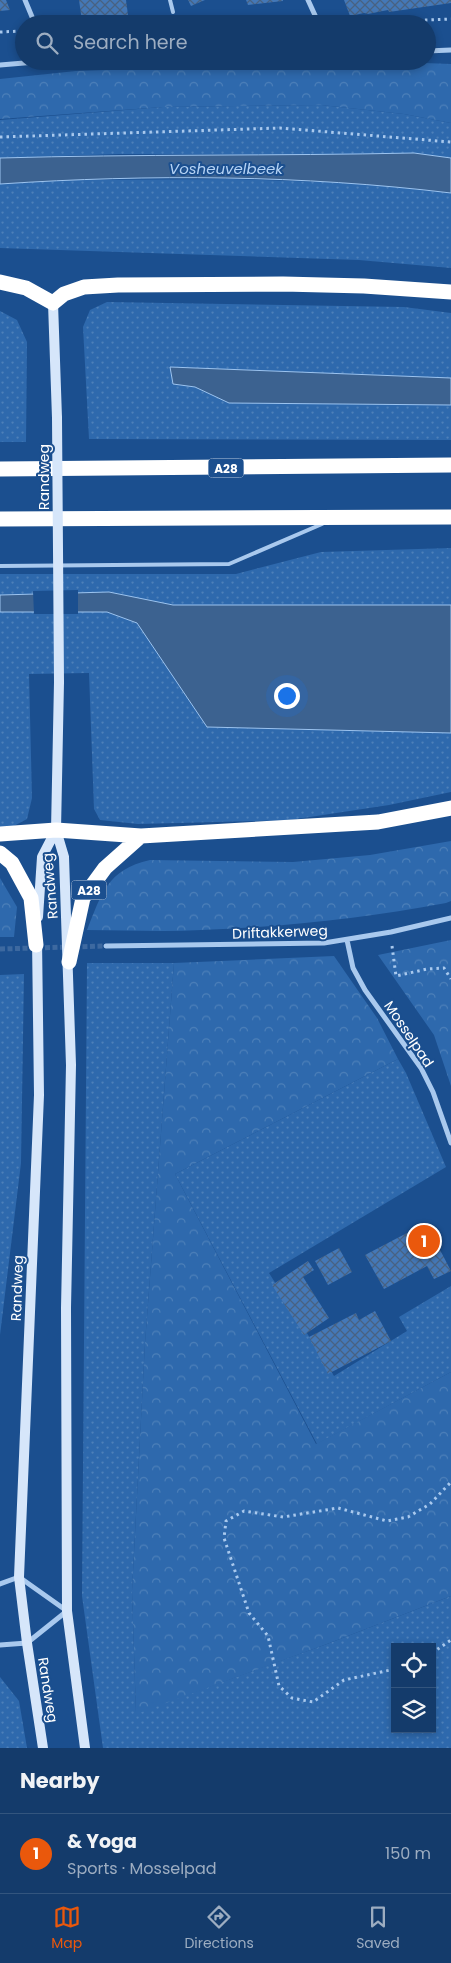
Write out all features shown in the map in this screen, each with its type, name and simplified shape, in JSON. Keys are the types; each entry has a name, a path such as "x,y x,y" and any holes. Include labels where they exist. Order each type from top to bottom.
{"highway":[{"path":"0,282 26,288 53,303 64,294 84,287 118,285 283,284 364,286 451,292"},
{"name":"A28","path":"0,469 451,465"},
{"path":"0,519 451,518"},
{"path":"0,834 56,830 141,836 378,822 451,808"},
{"name":"A28","path":"68,962 83,898 105,868 141,836"},
{"path":"0,852 12,864 31,898 36,945"}],"main road":[{"name":"Randweg","path":"53,303 57,418 59,682 56,830 64,857 71,1065 66,1308 67,1611 85,1748"},
{"name":"Randweg","path":"43,1748 19,1577 38,1095 36,945 42,857 56,830"}],"street":[{"path":"25,0 31,15"},
{"path":"308,0 315,15"},
{"path":"436,51 451,50"},
{"path":"0,65 15,64"},
{"name":"Driftakkerweg","path":"106,946 316,943 348,940 451,918"},
{"name":"Mosselpad","path":"348,940 353,968 365,990 421,1068 433,1092 451,1143"},
{"path":"0,1584 19,1577 67,1611 27,1643 0,1645"}],"lane":[{"path":"170,0 173,12"},
{"path":"0,566 229,564 335,518"}],"path":[{"path":"436,20 451,19"},
{"path":"0,32 15,31"},
{"path":"0,137 280,128 451,142"},
{"path":"391,932 396,976 427,969 444,968 451,979"},
{"path":"391,1671 344,1680 313,1702 292,1698 279,1686 268,1636 249,1613 224,1538 226,1521 244,1511 283,1516 338,1508 387,1521 408,1516 430,1504 451,1482"},
{"path":"436,1650 451,1640"}],"green space":[{"path":"436,63 451,64 451,123 404,114 321,105 163,107 0,119 0,79 76,71 436,70"},
{"path":"321,105 404,114 451,123 451,158 414,153 314,155 119,154 0,158 0,120 163,107"},
{"path":"233,179 356,183 451,193 451,268 359,260 0,248 0,184 66,180"},
{"path":"107,302 404,307 451,313 451,378 171,367 173,384 195,387 229,403 451,405 451,440 89,439 83,327 90,310"},
{"path":"0,311 17,320 27,342 26,442 0,442"},
{"path":"451,548 451,605 173,605 109,592 0,595 0,574 236,574 321,552"},
{"path":"0,612 107,612 137,623 207,727 451,733 451,792 389,805 290,820 138,824 100,820 94,809 89,673 29,674 32,798 27,819 10,828 0,828"},
{"path":"451,841 451,901 446,903 355,917 262,927 187,931 87,930 102,894 115,877 136,864 150,860 293,862 370,855"},
{"path":"0,878 17,907 14,937 0,937"},
{"path":"451,940 451,1086 434,1035 378,955"},
{"path":"334,956 377,1018 398,1059 175,1174 316,1444 451,1372 451,1596 136,1714 132,1591 145,1343 174,963"},
{"path":"87,963 174,963 145,1343 132,1591 136,1713 327,1644 451,1596 451,1748 103,1748 82,1596"},
{"path":"24,974 21,1163 0,1335 0,975"},
{"path":"398,1059 406,1073 446,1167 269,1273 334,1376 407,1331 399,1317 451,1286 451,1372 317,1444 175,1174"},
{"path":"0,1677 19,1701 27,1748 0,1748"}],"water":[{"name":"Vosheuvelbeek","path":"414,153 451,158 451,193 339,183 226,178 113,179 0,184 0,158"},
{"path":"170,367 451,378 451,405 229,403 195,387 173,384"},
{"path":"109,592 173,605 451,605 451,733 207,727 137,623 107,612 0,612 0,595"}],"pier":[{"path":"78,590 78,614 34,614 33,591"}],"building":[{"path":"0,0 6,0 10,10 0,11"},
{"path":"79,0 126,0 128,15 81,15"},
{"path":"188,0 205,0 191,6"},
{"path":"246,0 283,0 283,1 248,5"},
{"path":"344,0 451,0 451,3 389,12 388,10 350,15"},
{"path":"426,1223 451,1271 434,1279 427,1266 384,1289 365,1255"},
{"path":"339,1248 352,1272 328,1285 315,1261"},
{"path":"308,1261 314,1270 303,1277 329,1318 304,1335 272,1285"},
{"path":"375,1311 391,1341 328,1374 309,1337 356,1313 359,1320"}],"tunnel":[{"path":"0,949 106,946"}],"place":[{"name":"& Yoga","path":"424,1241"}]}
